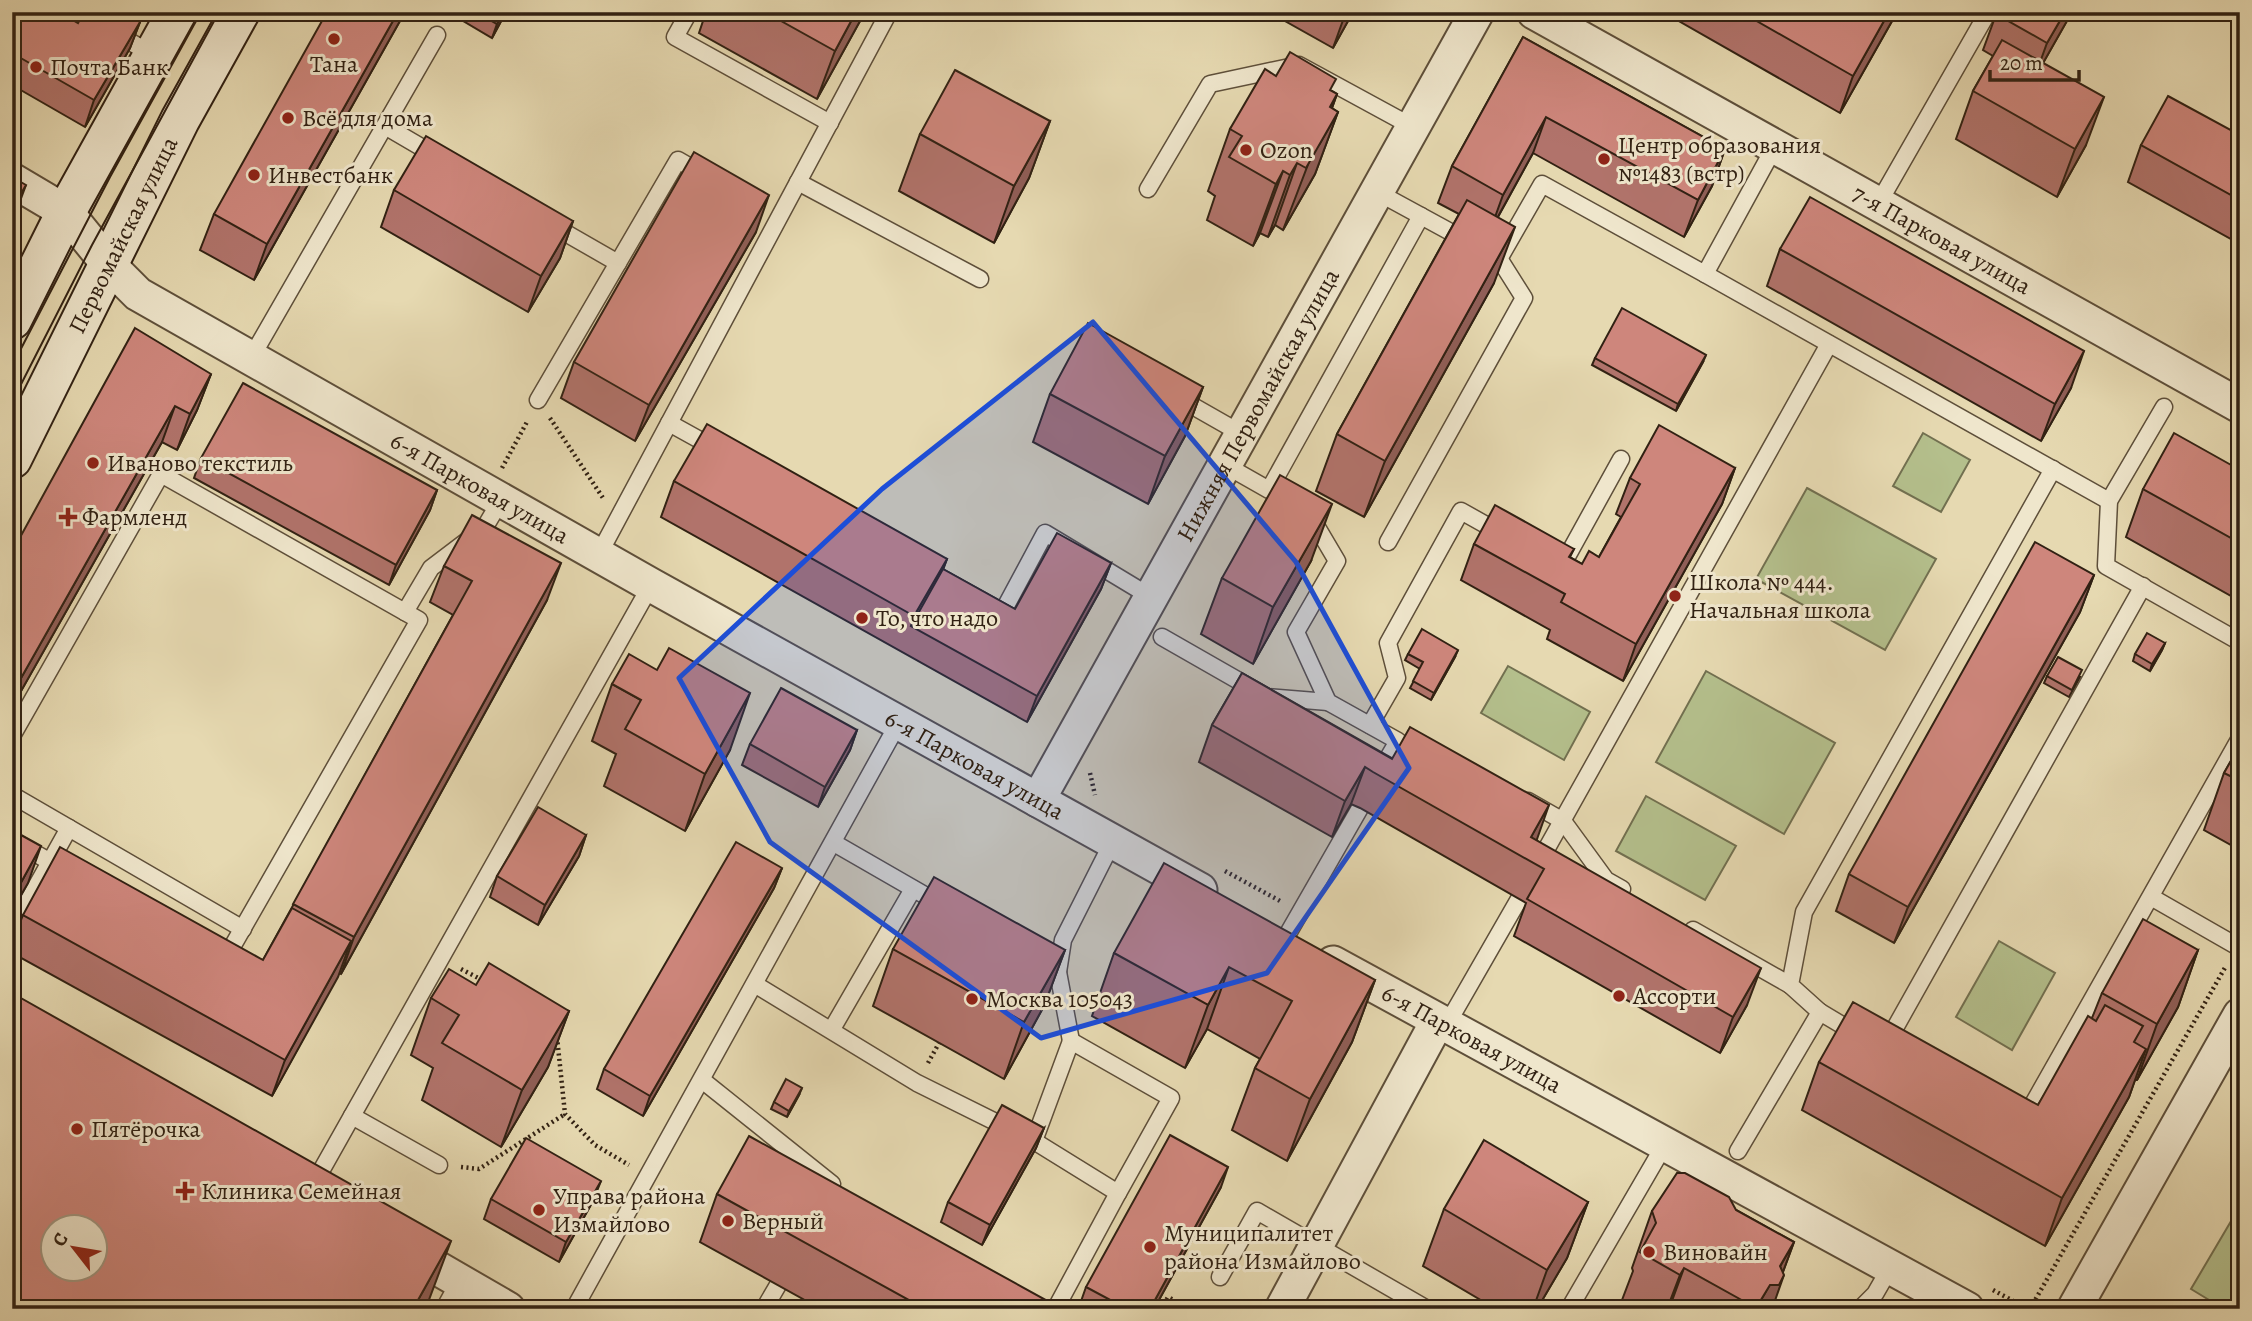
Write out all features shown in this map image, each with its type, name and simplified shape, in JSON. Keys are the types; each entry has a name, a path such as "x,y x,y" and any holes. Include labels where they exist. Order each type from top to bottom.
{"main road":[{"path":"12,320 66,212 177,12"},
{"name":"Первомайская улица","path":"12,459 180,120 240,12"}],"street":[{"name":"Нижняя Первомайская улица","path":"1038,800 1477,12"},
{"name":"7-я Парковая улица","path":"1534,12 2240,407"},
{"name":"6-я Парковая улица","path":"12,180 66,212 108,265 138,293 651,585 1228,905"},
{"name":"6-я Парковая улица","path":"1274,931 1967,1309"},
{"path":"2074,1309 2240,1015"},
{"path":"1282,1309 1442,1024"},
{"path":"380,1234 452,1295 498,1306"}],"lane":[{"path":"79,12 153,55"},
{"path":"689,12 675,37 830,123"},
{"path":"599,555 773,215 798,182 889,12"},
{"path":"1878,204 1988,12"},
{"path":"251,358 437,35"},
{"path":"1148,189 1210,83 1299,65 1413,127"},
{"path":"386,126 455,167"},
{"path":"1705,274 1775,146"},
{"path":"538,400 678,160 723,186"},
{"path":"798,182 980,279"},
{"path":"1489,253 1542,184 2109,501"},
{"path":"1377,192 1489,253 1524,298 1388,542"},
{"path":"537,215 618,263"},
{"path":"1269,490 1421,216"},
{"path":"1529,880 1829,344"},
{"path":"1167,391 1242,434"},
{"path":"2164,407 2109,501 2106,566 2240,642"},
{"path":"669,422 729,457"},
{"path":"1550,561 1561,567 1622,459"},
{"path":"1225,465 1308,512 1337,561 1296,632 1328,702"},
{"path":"1790,985 1804,912 2053,469"},
{"path":"12,736 161,474 419,620 225,961 213,955"},
{"path":"405,612 431,568 485,527 495,496"},
{"path":"1370,725 1397,678 1388,643 1461,511 1517,542"},
{"path":"978,601 1001,615 1045,533 1151,597"},
{"path":"308,1193 651,585"},
{"path":"1675,919 1790,985 1820,1013 1889,1053 2143,586"},
{"path":"1163,638 1267,697 1328,702 1398,741 1419,743"},
{"path":"574,1309 756,985 899,722"},
{"path":"2010,1119 2021,1126 2240,738"},
{"path":"1370,790 1398,741"},
{"path":"1515,793 1563,821 1606,880 1640,900"},
{"path":"12,795 243,929"},
{"path":"1274,931 1360,808"},
{"path":"12,930 69,828"},
{"path":"12,841 85,882"},
{"path":"1034,1140 1071,1041 1058,972 1063,940 1113,841"},
{"path":"834,843 950,909"},
{"path":"832,1029 914,889"},
{"path":"2151,897 2239,947"},
{"path":"1442,1024 1519,899"},
{"path":"1022,951 1058,972"},
{"path":"756,985 917,1083 1034,1140 1118,1192"},
{"path":"1738,1151 1820,1013"},
{"path":"1053,1306 1171,1098 1071,1041"},
{"path":"702,1080 825,1181 849,1194"},
{"path":"352,1116 439,1166"},
{"path":"1569,1309 1665,1144"},
{"path":"1220,1276 1256,1211 1427,1309"},
{"path":"1860,1309 1875,1294 1890,1268"},
{"path":"764,1309 778,1285"}],"path":[{"path":"495,496 538,400"},
{"path":"538,400 618,519"},
{"path":"2030,1309 2239,947"},
{"path":"441,958 486,982"},
{"path":"556,1031 565,1114 595,1145 649,1177"},
{"path":"439,1166 479,1168 565,1114"},
{"path":"1161,1309 1168,1297 1190,1309"}],"highlighted area":[{"path":"1093,322 1296,562 1409,768 1267,973 1041,1038 770,842 679,678 882,489"}],"green space":[{"path":"1923,433 1970,460 1941,512 1893,486"},
{"path":"1807,488 1936,559 1885,650 1756,579"},
{"path":"1508,666 1590,712 1564,760 1481,713"},
{"path":"1706,671 1835,743 1784,834 1656,762"},
{"path":"1646,796 1736,846 1705,900 1616,851"},
{"path":"1999,941 2055,973 2012,1050 1956,1017"},
{"path":"2240,1206 2240,1309 2224,1309 2191,1289"}],"building":[{"path":"12,12 59,12 78,23 84,12 123,12 140,22 94,100 12,53"},
{"path":"327,12 398,12 267,244 214,214"},
{"path":"476,12 503,12 497,24"},
{"path":"765,12 856,12 835,51"},
{"path":"1741,12 1889,12 1853,76"},
{"path":"2065,12 2047,43 1996,14"},
{"path":"1523,37 1725,149 1698,200 1546,117 1503,195 1452,166"},
{"path":"2002,40 2104,97 2075,149 1973,91"},
{"path":"1290,52 1336,79 1330,90 1337,94 1330,107 1338,112 1306,168 1297,163 1290,175 1283,171 1276,184 1229,157 1242,136 1230,129 1265,69 1276,76"},
{"path":"955,70 1050,121 1014,186 920,134"},
{"path":"2168,96 2240,135 2240,200 2141,145"},
{"path":"426,136 573,221 541,276 394,190"},
{"path":"694,152 769,195 649,405 574,362"},
{"path":"12,177 26,185 12,209"},
{"path":"1810,197 2084,351 2055,404 1780,249"},
{"path":"1467,200 1515,227 1385,461 1337,434"},
{"path":"1622,308 1706,355 1678,404 1595,358"},
{"path":"1088,323 1203,387 1165,456 1050,394"},
{"path":"135,328 211,374 190,414 175,406 12,694 12,552"},
{"path":"243,383 437,490 396,565 201,458"},
{"path":"707,424 947,559 914,616 674,481"},
{"path":"1659,425 1735,468 1636,644 1561,602 1565,594 1474,544 1495,505 1574,549 1569,557 1582,564 1589,551 1599,557 1640,484 1630,478"},
{"path":"2174,433 2240,470 2240,543 2143,489"},
{"path":"1280,475 1332,504 1273,607 1222,578"},
{"path":"472,515 561,563 354,937 293,904 472,581 444,566"},
{"path":"1057,533 1111,563 1037,696 911,626 943,569 1015,609"},
{"path":"2035,542 2094,575 1908,907 1849,874"},
{"path":"1422,629 1458,650 1434,693 1413,681 1423,662 1408,654"},
{"path":"2147,633 2165,643 2152,664 2135,654"},
{"path":"669,648 750,693 705,774 625,729 641,700 612,684 629,654 657,670"},
{"path":"2058,657 2082,670 2072,690 2047,676"},
{"path":"1242,673 1392,759 1410,727 1549,805 1531,837 1761,968 1733,1017 1527,899 1544,869 1365,767 1345,801 1212,725"},
{"path":"781,688 857,730 825,787 750,744"},
{"path":"2240,745 2240,781 2224,773"},
{"path":"538,807 586,835 545,905 497,876"},
{"path":"12,830 41,846 12,899"},
{"path":"736,842 782,868 650,1096 604,1069"},
{"path":"60,847 263,960 292,908 351,941 285,1060 23,915"},
{"path":"1164,863 1375,980 1310,1099 1255,1068 1292,1001 1229,967 1208,1005 1114,953"},
{"path":"934,877 1065,950 1024,1022 893,949"},
{"path":"2143,919 2198,950 2157,1024 2102,993"},
{"path":"489,963 569,1011 522,1090 442,1043 459,1015 431,998 449,969 476,985"},
{"path":"12,993 451,1241 413,1309 12,1309"},
{"path":"1853,1002 2038,1105 2088,1016 2096,1021 2105,1005 2143,1026 2134,1042 2146,1049 2062,1198 1819,1062"},
{"path":"786,1079 802,1088 789,1111 774,1102"},
{"path":"1002,1105 1044,1128 990,1225 948,1202"},
{"name":"Муниципалитет района Измайлово","path":"1170,1135 1228,1167 1150,1309 1127,1309 1086,1287"},
{"path":"749,1136 1062,1309 925,1309 717,1194"},
{"name":"Управа района Измайлово","path":"526,1138 601,1181 566,1242 491,1199"},
{"path":"1484,1140 1588,1202 1547,1270 1444,1209"},
{"path":"1677,1173 1685,1173 1729,1197 1736,1210 1794,1242 1780,1266 1784,1275 1779,1285 1770,1285 1756,1308 1684,1268 1680,1275 1640,1252 1656,1223 1652,1211"}],"tram line":[{"path":"12,366 110,177 201,12"},
{"path":"12,402 92,245 219,12"}],"place":[{"name":"Тана","path":"334,39"},
{"name":"Почта Банк","path":"36,67"},
{"name":"Всё для дома","path":"288,118"},
{"name":"Ozon","path":"1246,150"},
{"name":"Центр образования №1483 (встр)","path":"1604,159"},
{"name":"Инвестбанк","path":"254,175"},
{"name":"Иваново текстиль","path":"93,463"},
{"name":"Фармленд","path":"68,517"},
{"name":"Школа № 444. Начальная школа","path":"1675,596"},
{"name":"То, что надо","path":"862,618"},
{"name":"Ассорти","path":"1619,996"},
{"name":"Москва 105043","path":"972,999"},
{"name":"Пятёрочка","path":"77,1129"},
{"name":"Клиника Семейная","path":"185,1191"},
{"name":"Управа района Измайлово","path":"539,1210"},
{"name":"Верный","path":"728,1221"},
{"name":"Муниципалитет района Измайлово","path":"1150,1247"},
{"name":"Виновайн","path":"1649,1252"}]}
